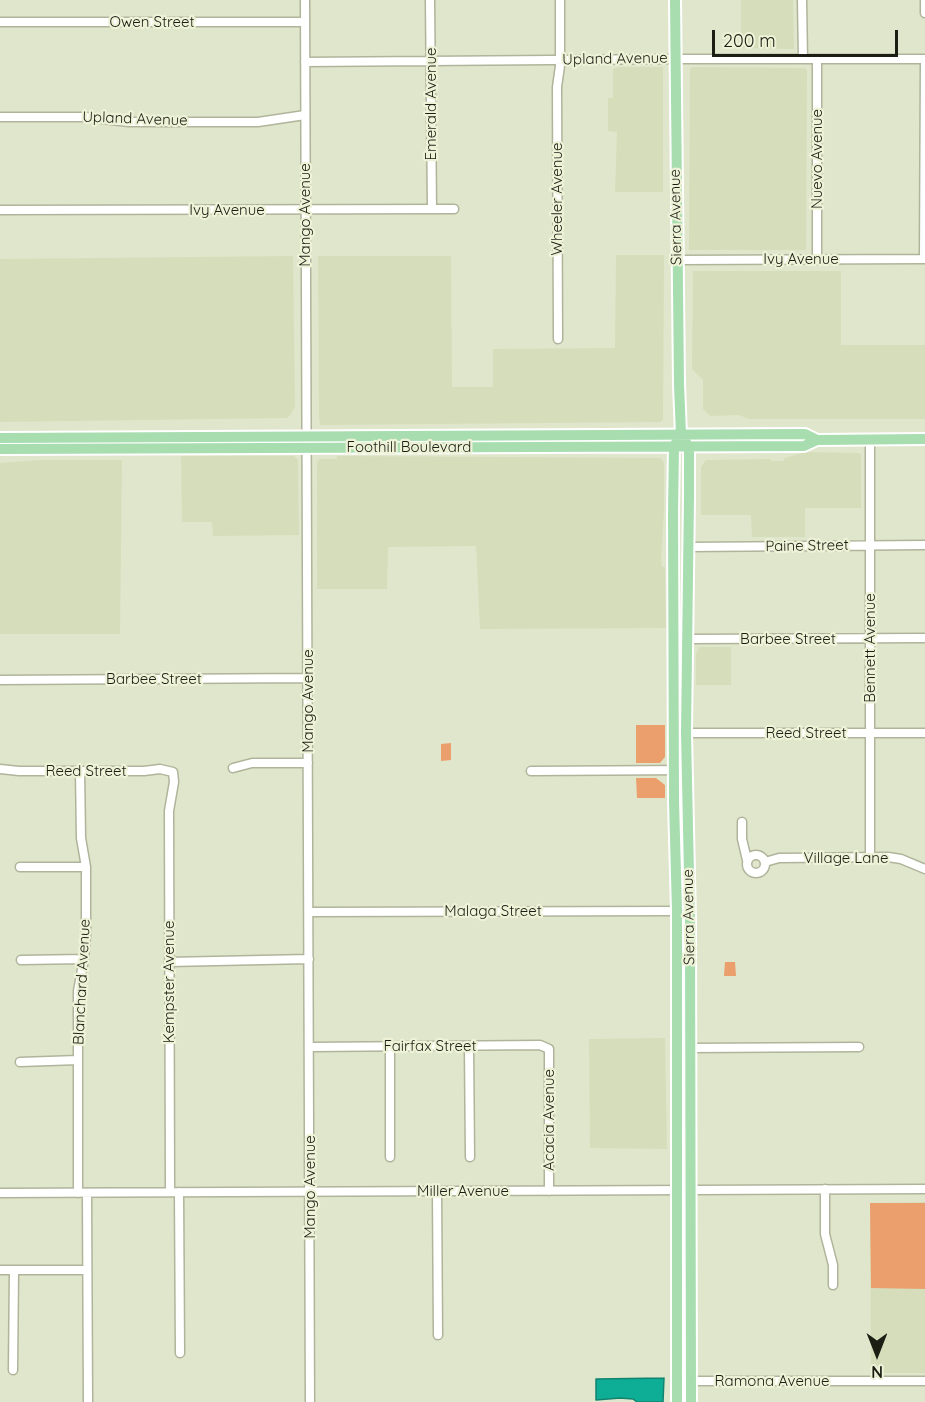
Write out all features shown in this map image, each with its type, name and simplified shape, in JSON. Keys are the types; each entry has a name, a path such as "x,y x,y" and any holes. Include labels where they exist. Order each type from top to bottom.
{"main road":[{"name":"Sierra Avenue","path":"675,0 681,435 688,447 686,733 690,922 691,1402"},
{"name":"Foothill Boulevard","path":"0,449 140,443 681,435 805,434 817,440"},
{"path":"674,446 681,435"},
{"name":"Foothill Boulevard","path":"0,438 140,443 176,437 306,442 688,447 804,446 817,440 925,439"},
{"name":"Sierra Avenue","path":"674,446 677,1402"}],"street":[{"name":"Mango Avenue","path":"304,0 310,1402"},
{"name":"Emerald Avenue","path":"430,0 432,209"},
{"name":"Wheeler Avenue","path":"558,339 557,87 560,60 560,0"},
{"path":"802,0 803,59"},
{"path":"925,0 925,13"},
{"name":"Owen Street","path":"0,22 305,22"},
{"name":"Upland Avenue","path":"305,62 674,58 925,59"},
{"name":"Nuevo Avenue","path":"817,59 817,260"},
{"path":"925,59 925,259"},
{"name":"Upland Avenue","path":"0,117 86,117 129,122 258,122 305,115"},
{"name":"Ivy Avenue","path":"0,210 454,209"},
{"name":"Ivy Avenue","path":"677,260 925,259"},
{"name":"Bennett Avenue","path":"870,439 870,857"},
{"name":"Paine Street","path":"689,547 925,545"},
{"name":"Barbee Street","path":"687,639 925,638"},
{"name":"Barbee Street","path":"0,680 307,678"},
{"name":"Reed Street","path":"686,733 925,733"},
{"path":"233,768 252,763 308,763"},
{"name":"Reed Street","path":"0,769 19,771 160,769 173,772"},
{"path":"531,771 687,770"},
{"name":"Blanchard Avenue","path":"80,771 81,838 86,867 84,960 78,991 78,1060 87,1270 88,1402"},
{"name":"Kempster Avenue","path":"173,772 174,782 169,812 169,962 180,1353"},
{"path":"742,822 742,839 748,869 755,873 763,870 765,862 762,857 751,856 747,860"},
{"name":"Village Lane","path":"765,862 780,858 870,857 901,859 925,869"},
{"path":"20,867 86,867"},
{"name":"Malaga Street","path":"309,912 677,911"},
{"path":"169,962 309,959"},
{"path":"21,960 84,960"},
{"name":"Fairfax Street","path":"310,1047 540,1045 549,1049"},
{"path":"390,1046 390,1157"},
{"path":"469,1046 470,1157"},
{"path":"689,1048 859,1047"},
{"name":"Acacia Avenue","path":"549,1049 549,1191"},
{"path":"20,1062 78,1060"},
{"path":"825,1189 825,1234 833,1265 833,1285"},
{"name":"Miller Avenue","path":"0,1193 925,1189"},
{"path":"437,1191 438,1335"},
{"path":"0,1270 87,1270"},
{"path":"13,1370 14,1270"},
{"name":"Ramona Avenue","path":"691,1381 925,1380"}],"shaded area":[{"path":"741,0 793,0 794,49 741,48"},
{"path":"663,67 663,192 615,192 617,132 608,131 608,98 613,98 613,69"},
{"path":"692,67 805,68 807,70 806,250 689,250 690,69"},
{"path":"616,255 664,255 663,420 660,422 320,425 318,256 451,256 452,387 493,387 493,349 615,348"},
{"path":"293,256 295,406 287,418 0,422 0,259"},
{"path":"693,271 841,271 841,345 925,345 925,419 749,419 739,415 710,416 703,409 703,380 692,369"},
{"path":"805,452 859,453 861,455 861,508 805,508 805,537 752,537 751,515 701,515 701,467 706,460 770,459 783,461 785,458"},
{"path":"181,456 294,456 298,460 299,535 213,536 212,522 182,522"},
{"path":"337,456 661,458 664,463 664,509 661,559 662,567 665,567 666,628 480,629 476,546 388,547 387,589 317,589 317,462 320,459 337,459"},
{"path":"41,460 122,460 120,634 0,634 0,463"},
{"path":"699,647 731,647 731,685 696,685 696,654"},
{"path":"636,725 665,725 665,757 660,763 636,763"},
{"path":"451,743 451,760 441,761 441,744"},
{"path":"636,778 656,778 665,785 665,798 637,798"},
{"path":"725,962 735,962 736,976 724,976"},
{"path":"665,1038 667,1149 590,1148 589,1039"},
{"path":"925,1202 925,1373 871,1373 870,1203"},
{"path":"870,1203 925,1203 925,1289 871,1288"}],"water":[{"path":"664,1378 663,1402 637,1402 633,1399 620,1398 596,1400 596,1379"}]}
